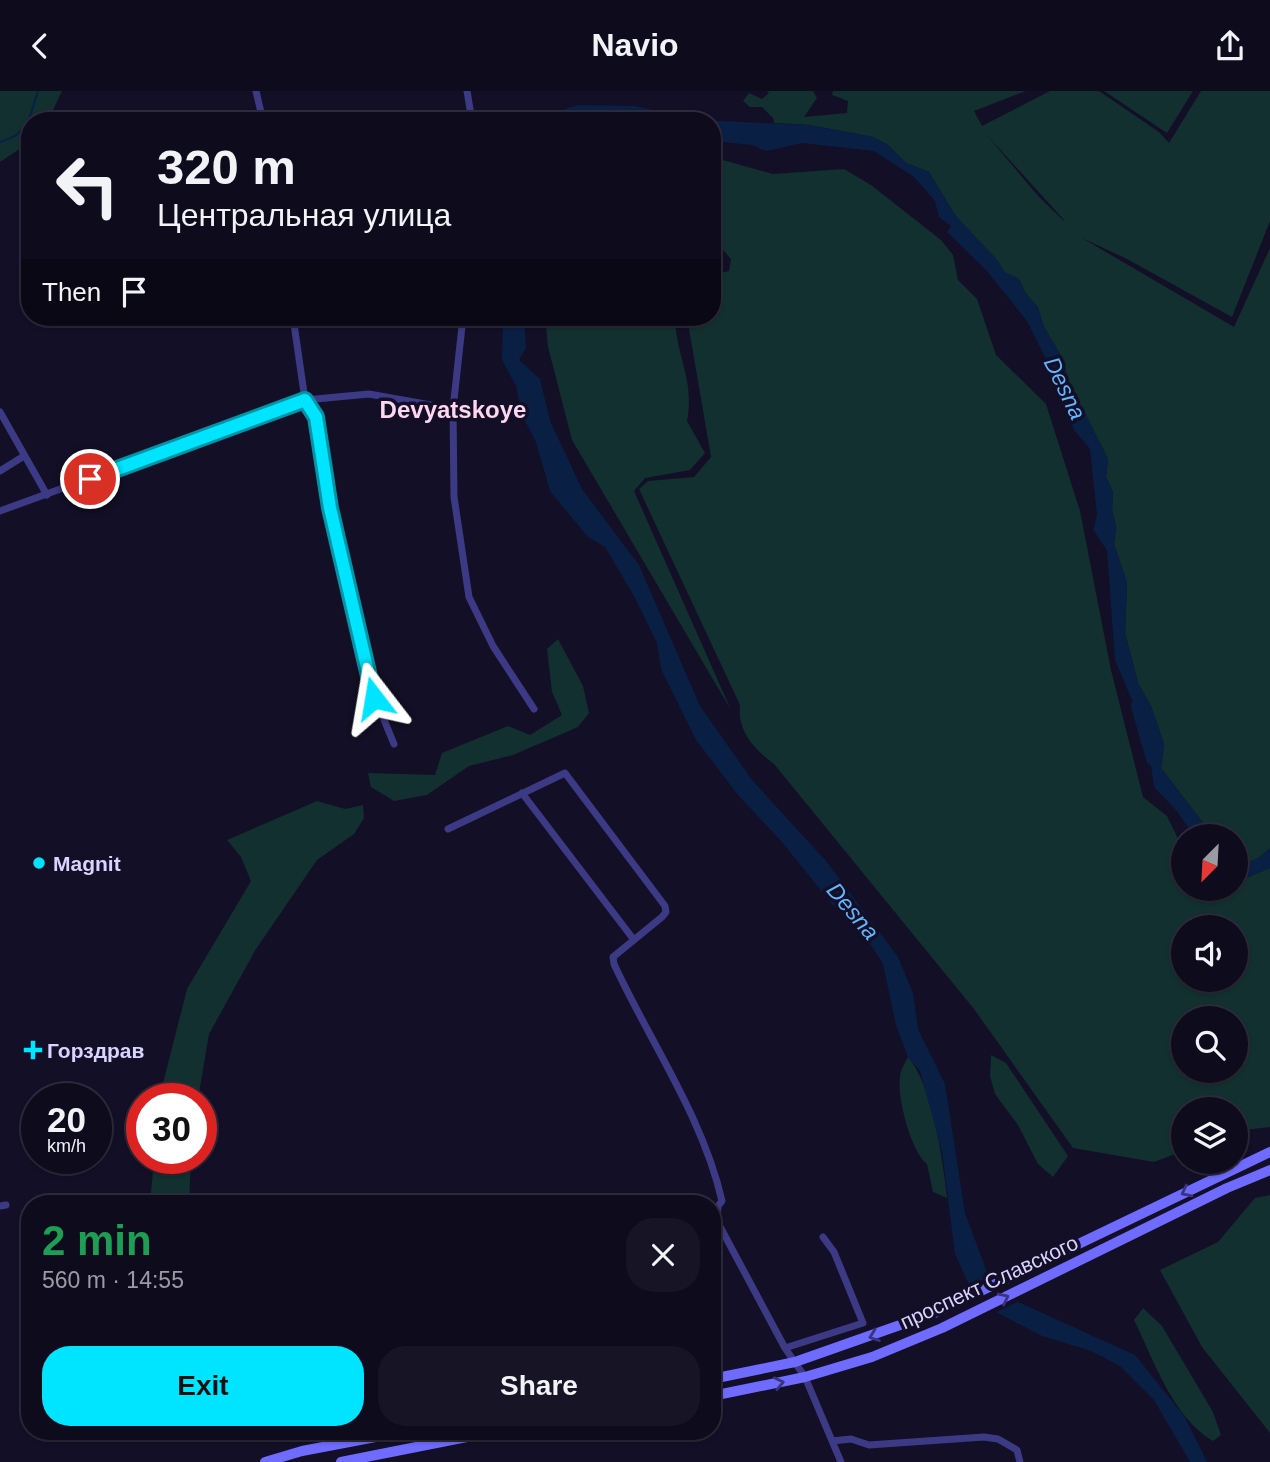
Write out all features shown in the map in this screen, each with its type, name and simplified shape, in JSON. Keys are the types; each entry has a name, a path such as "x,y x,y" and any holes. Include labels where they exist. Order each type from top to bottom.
{"main road":[{"name":"проспект Славского","path":"721,1377 795,1362 937,1312 1270,1152"},
{"name":"проспект Славского","path":"721,1394 805,1377 861,1361 942,1328 1227,1188 1270,1170"},
{"path":"265,1462 302,1451 360,1440"},
{"path":"341,1462 451,1440"}],"street":[{"path":"256,91 260,112"},
{"path":"467,91 470,112"},
{"path":"294,326 305,400 316,417 330,508 374,698 394,744"},
{"path":"462,326 453,409 454,497 469,597 493,646 534,709"},
{"path":"0,511 305,400 369,394 453,409"},
{"path":"0,412 47,495"},
{"path":"0,471 24,456"},
{"path":"448,829 565,773 665,906 662,917 613,957 614,964 684,1101 717,1180 721,1195"},
{"path":"522,793 634,940"},
{"path":"721,1228 785,1348 805,1377 841,1462"},
{"path":"785,1348 863,1323 834,1252 823,1237"},
{"path":"832,1441 851,1439 869,1445 984,1437 998,1439 1017,1450 1020,1462"}],"green space":[{"path":"0,91 62,91 52,112 21,112 21,148 0,162"},
{"path":"767,91 813,91 817,98 804,117 847,113 848,101 832,95 833,91 1026,91 974,111 982,126 1050,91 1099,91 1159,132 1169,143 1201,91 1270,91 1270,221 1232,317 1127,259 1082,238 1234,327 1270,248 1270,848 1259,858 1248,862 1248,824 1204,824 1161,768 1164,744 1151,706 1138,683 1125,633 1127,583 1114,544 1116,527 1112,510 1113,492 1106,477 1108,459 1067,378 1064,361 1043,325 1038,307 1026,294 1019,279 1004,272 998,261 956,217 929,172 906,163 888,145 873,137 809,125 774,123 773,118 762,107 750,107 743,101 749,93 762,99 769,93","holes":["986,134 1064,220 1039,197"]},
{"path":"1104,91 1193,91 1167,133"},
{"path":"721,160 773,174 844,169 871,185 941,240 953,255 958,280 977,299 996,355 1046,404 1080,511 1111,670 1143,797 1167,816 1171,824 1171,901 1248,901 1248,877 1270,868 1270,1127 1248,1130 1248,1097 1171,1097 1171,1156 1154,1162 1073,1148 974,1009 774,764 760,753 749,739 741,723 740,705 639,489 648,481 694,477 711,457 689,326 721,326 721,273 729,271 731,259 721,248"},
{"path":"546,326 676,326 689,393 687,421 705,453 690,470 645,478 634,491 731,710 572,440 548,347"},
{"path":"558,639 583,686 589,713 578,727 513,755 469,766 427,795 394,801 371,787 368,773 435,775 442,753 508,726 530,735 562,715 552,692 547,649"},
{"path":"317,801 345,809 363,805 364,818 354,834 317,860 256,949 209,1034 201,1083 163,1083 187,989 251,881 241,857 227,840"},
{"path":"991,1055 1006,1063 1068,1156 1053,1177 1038,1164 1018,1125 995,1094 990,1076"},
{"path":"908,1057 924,1085 930,1103 947,1198 933,1192 927,1164 921,1158 906,1124 900,1086 901,1072"},
{"path":"153,1174 190,1174 189,1195 151,1195"},
{"path":"1270,1195 1270,1433 1202,1347 1160,1270 1218,1242 1255,1198"},
{"path":"1143,1308 1162,1326 1213,1412 1221,1435 1213,1441 1186,1418 1157,1370 1134,1320"}],"water":[{"path":"579,105 635,106 662,112 556,112"},
{"path":"721,121 809,125 873,137 888,145 906,163 929,172 956,216 998,261 1004,272 1019,279 1026,294 1038,307 1043,325 1064,361 1067,378 1108,459 1106,477 1113,492 1112,510 1116,527 1114,544 1127,583 1125,633 1138,683 1151,706 1164,744 1161,768 1204,824 1186,824 1154,787 1147,736 1115,660 1107,550 1093,530 1097,515 1090,449 1074,430 1057,381 1027,321 987,271 947,232 951,226 939,217 935,201 914,177 874,151 802,143 766,151 752,145 721,142"},
{"path":"503,326 525,326 526,348 519,360 540,379 550,421 582,489 639,565 700,706 752,780 827,862 898,957 913,993 918,1029 945,1084 965,1213 990,1280 1014,1300 1135,1355 1185,1417 1207,1462 1190,1462 1154,1400 1120,1366 1091,1351 1042,1336 977,1302 955,1254 942,1152 920,1071 908,1057 896,1025 883,964 863,933 832,904 781,841 738,795 696,740 661,669 657,643 635,598 605,547 588,537 550,491 536,442 522,415 516,386 502,360"},
{"path":"1270,848 1270,868 1248,877 1248,862"}],"pier":[{"path":"992,1276 1022,1300 992,1314 974,1305 966,1288"}],"waterway":[{"path":"31,112 38,91"},
{"path":"0,142 21,131"},
{"name":"Desna","path":"1137,706 1152,759"}],"place":[{"name":"Magnit","path":"39,863"},
{"name":"Горздрав","path":"33,1050"}],"district":[{"name":"Devyatskoye","path":"453,409"}],"route":[{"path":"90,479 305,400 316,417 330,508 374,698"}]}
